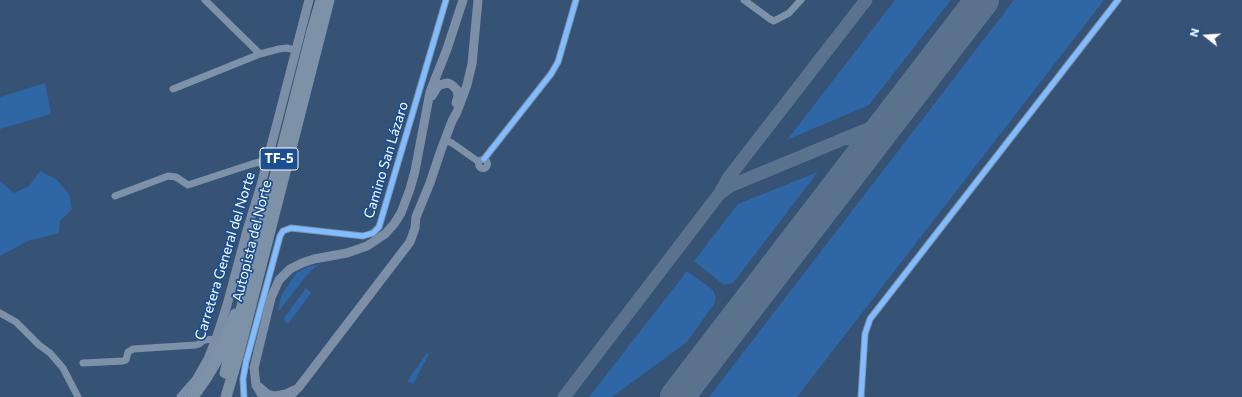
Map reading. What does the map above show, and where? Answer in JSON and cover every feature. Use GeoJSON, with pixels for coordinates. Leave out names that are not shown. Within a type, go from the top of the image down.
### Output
{"type":"FeatureCollection","features":[{"type":"Feature","properties":{"kind":"highway"},"geometry":{"type":"LineString","coordinates":[[312,31],[313,17],[317,0]]}},
{"type":"Feature","properties":{"kind":"highway","name":"Autopista del Norte"},"geometry":{"type":"LineString","coordinates":[[219,397],[321,0]]}},
{"type":"Feature","properties":{"kind":"highway","name":"Autopista del Norte"},"geometry":{"type":"LineString","coordinates":[[226,397],[238,356],[329,0]]}},
{"type":"Feature","properties":{"kind":"highway"},"geometry":{"type":"LineString","coordinates":[[193,397],[207,378],[216,362],[247,286]]}},
{"type":"Feature","properties":{"kind":"highway"},"geometry":{"type":"LineString","coordinates":[[232,397],[238,356]]}},
{"type":"Feature","properties":{"kind":"main road","name":"Carretera General del Norte"},"geometry":{"type":"LineString","coordinates":[[181,397],[196,380],[208,359],[227,305],[267,160],[308,0]]}},
{"type":"Feature","properties":{"kind":"main road"},"geometry":{"type":"LineString","coordinates":[[263,397],[255,382],[254,368],[268,306],[276,285],[284,274],[290,269],[307,261],[347,253],[367,246],[385,234],[398,219],[412,185],[431,86],[447,49],[462,0]]}},
{"type":"Feature","properties":{"kind":"main road"},"geometry":{"type":"LineString","coordinates":[[291,397],[411,239],[415,228],[416,217],[469,77],[474,50],[478,0]]}},
{"type":"Feature","properties":{"kind":"main road"},"geometry":{"type":"LineString","coordinates":[[428,104],[438,86],[446,83],[452,85],[456,88],[458,96],[453,111],[452,121]]}},
{"type":"Feature","properties":{"kind":"main road"},"geometry":{"type":"LineString","coordinates":[[400,255],[410,245],[418,231],[424,213],[430,183]]}},
{"type":"Feature","properties":{"kind":"main road"},"geometry":{"type":"LineString","coordinates":[[255,382],[264,392],[275,396],[286,394],[299,386]]}},
{"type":"Feature","properties":{"kind":"main road"},"geometry":{"type":"LineString","coordinates":[[255,382],[262,393],[267,397]]}},
{"type":"Feature","properties":{"kind":"street"},"geometry":{"type":"LineString","coordinates":[[205,0],[260,54]]}},
{"type":"Feature","properties":{"kind":"street","name":"Camino San Lázaro"},"geometry":{"type":"LineString","coordinates":[[244,397],[243,379],[246,362],[281,233],[285,229],[291,228],[363,236],[373,233],[379,227],[446,0]]}},
{"type":"Feature","properties":{"kind":"street"},"geometry":{"type":"LineString","coordinates":[[445,140],[482,160],[551,74],[558,62],[576,0]]}},
{"type":"Feature","properties":{"kind":"street"},"geometry":{"type":"LineString","coordinates":[[744,0],[770,20],[774,21],[789,13],[801,0]]}},
{"type":"Feature","properties":{"kind":"street"},"geometry":{"type":"LineString","coordinates":[[861,397],[866,330],[870,319],[1118,0]]}},
{"type":"Feature","properties":{"kind":"street"},"geometry":{"type":"LineString","coordinates":[[173,89],[260,54],[279,48],[295,50]]}},
{"type":"Feature","properties":{"kind":"street"},"geometry":{"type":"LineString","coordinates":[[115,196],[168,176],[176,177],[188,185],[267,160]]}},
{"type":"Feature","properties":{"kind":"street"},"geometry":{"type":"LineString","coordinates":[[0,313],[16,322],[39,345],[50,353],[63,368],[78,397]]}},
{"type":"Feature","properties":{"kind":"street"},"geometry":{"type":"LineString","coordinates":[[84,363],[123,361],[126,360],[128,352],[133,349],[196,345],[200,344],[204,340],[216,339]]}},
{"type":"Feature","properties":{"kind":"shaded area"},"geometry":{"type":"Polygon","coordinates":[[[895,0],[951,0],[869,105],[787,140],[895,0]]]}},
{"type":"Feature","properties":{"kind":"shaded area"},"geometry":{"type":"Polygon","coordinates":[[[1014,0],[1104,0],[797,397],[709,397],[1014,0]]]}},
{"type":"Feature","properties":{"kind":"shaded area"},"geometry":{"type":"Polygon","coordinates":[[[45,83],[51,114],[0,129],[0,97],[45,83]]]}},
{"type":"Feature","properties":{"kind":"shaded area"},"geometry":{"type":"Polygon","coordinates":[[[40,171],[56,179],[69,194],[72,209],[60,221],[59,233],[28,241],[0,256],[0,181],[14,193],[29,186],[40,171]]]}},
{"type":"Feature","properties":{"kind":"shaded area"},"geometry":{"type":"Polygon","coordinates":[[[818,172],[733,283],[724,285],[694,261],[738,204],[818,172]]]}},
{"type":"Feature","properties":{"kind":"shaded area"},"geometry":{"type":"Polygon","coordinates":[[[321,264],[314,268],[306,276],[278,312],[281,296],[296,273],[308,267],[321,264]]]}},
{"type":"Feature","properties":{"kind":"shaded area"},"geometry":{"type":"Polygon","coordinates":[[[687,271],[713,290],[716,297],[714,304],[687,342],[612,397],[589,397],[687,271]]]}},
{"type":"Feature","properties":{"kind":"shaded area"},"geometry":{"type":"Polygon","coordinates":[[[306,288],[311,293],[288,324],[284,318],[306,288]]]}},
{"type":"Feature","properties":{"kind":"shaded area"},"geometry":{"type":"Polygon","coordinates":[[[427,353],[429,354],[413,384],[407,381],[427,353]]]}},
{"type":"Feature","properties":{"kind":"taxiway"},"geometry":{"type":"LineString","coordinates":[[564,397],[720,193],[729,177],[866,0]]}},
{"type":"Feature","properties":{"kind":"taxiway"},"geometry":{"type":"LineString","coordinates":[[722,192],[730,186],[875,126],[898,107],[910,94]]}},
{"type":"Feature","properties":{"kind":"taxiway"},"geometry":{"type":"LineString","coordinates":[[843,139],[851,138],[858,142],[862,150],[858,161]]}},
{"type":"Feature","properties":{"kind":"runway"},"geometry":{"type":"LineString","coordinates":[[677,397],[982,0]]}},
{"type":"Feature","properties":{"kind":"cycle path"},"geometry":{"type":"LineString","coordinates":[[244,397],[243,379],[246,362],[280,236],[283,231],[291,228],[363,236],[373,233],[379,227],[446,0]]}},
{"type":"Feature","properties":{"kind":"cycle path"},"geometry":{"type":"LineString","coordinates":[[484,159],[551,74],[558,62],[576,0]]}},
{"type":"Feature","properties":{"kind":"cycle path"},"geometry":{"type":"LineString","coordinates":[[861,397],[865,334],[870,319],[1118,0]]}}]}
